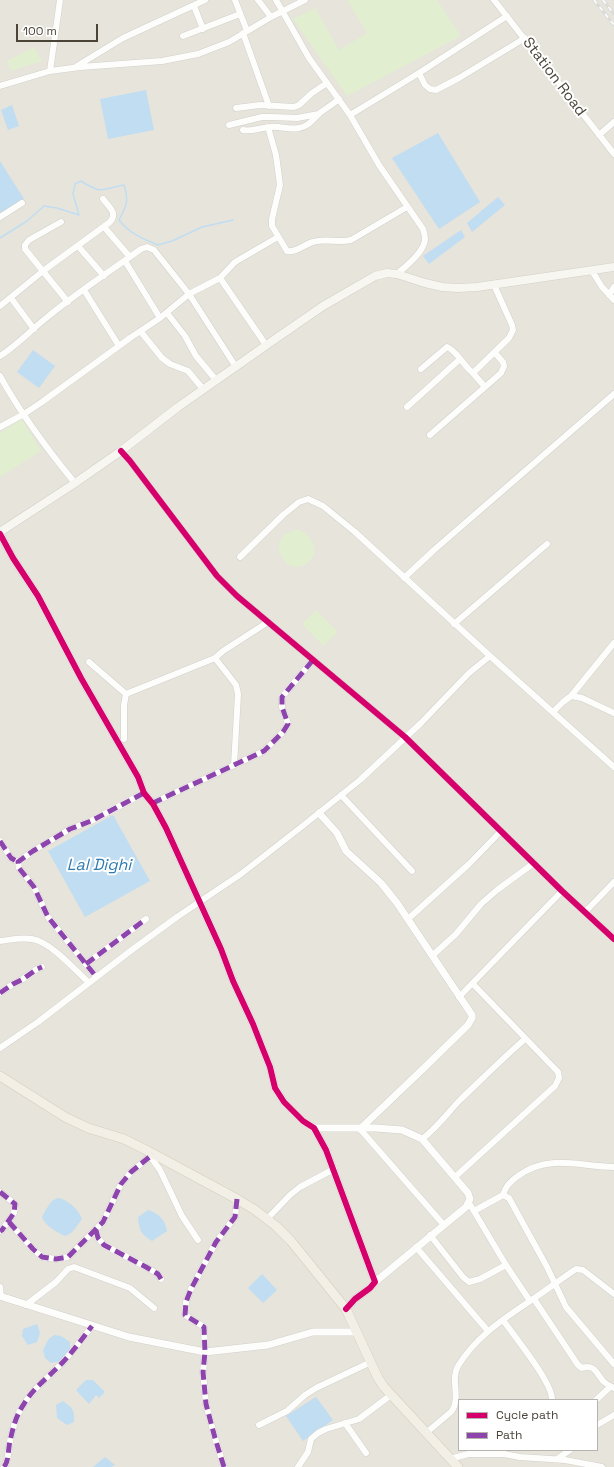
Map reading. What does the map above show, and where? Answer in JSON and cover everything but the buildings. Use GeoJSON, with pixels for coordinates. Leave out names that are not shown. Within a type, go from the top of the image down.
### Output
{"type":"FeatureCollection","features":[{"type":"Feature","properties":{"kind":"main road"},"geometry":{"type":"LineString","coordinates":[[0,532],[121,451],[216,380],[323,306],[375,276],[387,273],[397,274],[442,287],[465,288],[614,267]]}},
{"type":"Feature","properties":{"kind":"main road"},"geometry":{"type":"LineString","coordinates":[[0,1076],[65,1117],[88,1128],[124,1139],[151,1155],[237,1199],[276,1226],[291,1241],[346,1309],[378,1378],[391,1396],[454,1464]]}},
{"type":"Feature","properties":{"kind":"street"},"geometry":{"type":"LineString","coordinates":[[50,71],[60,0]]}},
{"type":"Feature","properties":{"kind":"street"},"geometry":{"type":"LineString","coordinates":[[76,67],[123,38],[205,0]]}},
{"type":"Feature","properties":{"kind":"street"},"geometry":{"type":"LineString","coordinates":[[235,0],[269,106]]}},
{"type":"Feature","properties":{"kind":"street"},"geometry":{"type":"LineString","coordinates":[[258,0],[271,17]]}},
{"type":"Feature","properties":{"kind":"street"},"geometry":{"type":"LineString","coordinates":[[276,0],[309,58],[350,115],[370,151],[423,229],[425,240],[422,249],[397,274]]}},
{"type":"Feature","properties":{"kind":"street"},"geometry":{"type":"LineString","coordinates":[[0,86],[50,71],[76,67],[162,62],[198,54],[214,48],[305,0]]}},
{"type":"Feature","properties":{"kind":"street","name":"Station Road"},"geometry":{"type":"LineString","coordinates":[[494,0],[614,154]]}},
{"type":"Feature","properties":{"kind":"street"},"geometry":{"type":"LineString","coordinates":[[194,6],[203,28]]}},
{"type":"Feature","properties":{"kind":"street"},"geometry":{"type":"LineString","coordinates":[[183,36],[240,14]]}},
{"type":"Feature","properties":{"kind":"street"},"geometry":{"type":"LineString","coordinates":[[350,115],[419,73],[507,16]]}},
{"type":"Feature","properties":{"kind":"street"},"geometry":{"type":"LineString","coordinates":[[419,73],[425,85],[430,89],[436,90],[459,78],[525,38]]}},
{"type":"Feature","properties":{"kind":"street"},"geometry":{"type":"LineString","coordinates":[[236,108],[256,105],[294,107],[299,105],[312,93],[327,83]]}},
{"type":"Feature","properties":{"kind":"street"},"geometry":{"type":"LineString","coordinates":[[243,130],[279,126],[299,128],[310,124],[338,99]]}},
{"type":"Feature","properties":{"kind":"street"},"geometry":{"type":"LineString","coordinates":[[229,125],[262,118],[296,118],[320,114]]}},
{"type":"Feature","properties":{"kind":"street"},"geometry":{"type":"LineString","coordinates":[[599,135],[614,122]]}},
{"type":"Feature","properties":{"kind":"street"},"geometry":{"type":"LineString","coordinates":[[268,127],[276,155],[280,184],[272,226],[285,249],[290,252],[320,240],[345,241],[356,237],[407,207]]}},
{"type":"Feature","properties":{"kind":"street"},"geometry":{"type":"LineString","coordinates":[[0,305],[43,271],[110,222],[114,215],[103,199]]}},
{"type":"Feature","properties":{"kind":"street"},"geometry":{"type":"LineString","coordinates":[[0,217],[22,203]]}},
{"type":"Feature","properties":{"kind":"street"},"geometry":{"type":"LineString","coordinates":[[61,222],[33,237],[25,245],[24,249],[68,302]]}},
{"type":"Feature","properties":{"kind":"street"},"geometry":{"type":"LineString","coordinates":[[104,227],[127,259],[160,318]]}},
{"type":"Feature","properties":{"kind":"street"},"geometry":{"type":"LineString","coordinates":[[0,427],[24,414],[141,332],[167,313],[189,294],[220,278],[235,262],[278,237]]}},
{"type":"Feature","properties":{"kind":"street"},"geometry":{"type":"LineString","coordinates":[[78,246],[104,276]]}},
{"type":"Feature","properties":{"kind":"street"},"geometry":{"type":"LineString","coordinates":[[0,356],[68,302],[127,259],[144,248],[151,248],[189,294],[236,367]]}},
{"type":"Feature","properties":{"kind":"street"},"geometry":{"type":"LineString","coordinates":[[592,271],[614,300]]}},
{"type":"Feature","properties":{"kind":"street"},"geometry":{"type":"LineString","coordinates":[[220,278],[266,346]]}},
{"type":"Feature","properties":{"kind":"street"},"geometry":{"type":"LineString","coordinates":[[472,372],[479,369],[495,353],[509,338],[513,330],[494,285]]}},
{"type":"Feature","properties":{"kind":"street"},"geometry":{"type":"LineString","coordinates":[[609,295],[614,287]]}},
{"type":"Feature","properties":{"kind":"street"},"geometry":{"type":"LineString","coordinates":[[84,290],[119,346]]}},
{"type":"Feature","properties":{"kind":"street"},"geometry":{"type":"LineString","coordinates":[[10,298],[34,329]]}},
{"type":"Feature","properties":{"kind":"street"},"geometry":{"type":"LineString","coordinates":[[167,313],[185,336],[199,359],[216,380]]}},
{"type":"Feature","properties":{"kind":"street"},"geometry":{"type":"LineString","coordinates":[[141,332],[162,358],[170,364],[188,371],[204,389]]}},
{"type":"Feature","properties":{"kind":"street"},"geometry":{"type":"LineString","coordinates":[[421,369],[447,347],[452,350],[485,387]]}},
{"type":"Feature","properties":{"kind":"street"},"geometry":{"type":"LineString","coordinates":[[430,435],[485,387],[503,369],[503,362],[495,353]]}},
{"type":"Feature","properties":{"kind":"street"},"geometry":{"type":"LineString","coordinates":[[407,407],[460,359]]}},
{"type":"Feature","properties":{"kind":"street"},"geometry":{"type":"LineString","coordinates":[[0,376],[15,403],[24,414],[47,450],[75,483]]}},
{"type":"Feature","properties":{"kind":"street"},"geometry":{"type":"LineString","coordinates":[[404,578],[614,394]]}},
{"type":"Feature","properties":{"kind":"street"},"geometry":{"type":"LineString","coordinates":[[121,451],[135,467],[217,576],[237,596],[405,737],[562,891],[614,939]]}},
{"type":"Feature","properties":{"kind":"street"},"geometry":{"type":"LineString","coordinates":[[240,557],[283,515],[299,502],[308,500],[323,506],[356,532],[454,624],[614,767]]}},
{"type":"Feature","properties":{"kind":"street"},"geometry":{"type":"LineString","coordinates":[[0,532],[13,558],[38,596],[81,678],[138,777],[144,793],[153,804],[166,828],[253,1024],[270,1067],[275,1088],[284,1102],[302,1122],[314,1128],[376,1128],[402,1130],[422,1139],[468,1193],[470,1199],[468,1203],[375,1282],[370,1288],[355,1299],[346,1309]]}},
{"type":"Feature","properties":{"kind":"street"},"geometry":{"type":"LineString","coordinates":[[454,624],[547,544]]}},
{"type":"Feature","properties":{"kind":"street"},"geometry":{"type":"LineString","coordinates":[[126,694],[215,658],[223,651],[268,622]]}},
{"type":"Feature","properties":{"kind":"street"},"geometry":{"type":"LineString","coordinates":[[553,712],[562,702],[571,696],[614,643]]}},
{"type":"Feature","properties":{"kind":"street"},"geometry":{"type":"LineString","coordinates":[[0,1048],[38,1022],[133,949],[241,874],[319,813],[360,780],[469,674],[490,656]]}},
{"type":"Feature","properties":{"kind":"street"},"geometry":{"type":"LineString","coordinates":[[215,658],[236,685],[238,694],[234,765]]}},
{"type":"Feature","properties":{"kind":"street"},"geometry":{"type":"LineString","coordinates":[[153,804],[264,751],[283,732],[288,724],[282,706],[282,697],[313,660]]}},
{"type":"Feature","properties":{"kind":"street"},"geometry":{"type":"LineString","coordinates":[[89,662],[126,694]]}},
{"type":"Feature","properties":{"kind":"street"},"geometry":{"type":"LineString","coordinates":[[124,739],[124,705],[126,694]]}},
{"type":"Feature","properties":{"kind":"street"},"geometry":{"type":"LineString","coordinates":[[571,696],[582,698],[614,713]]}},
{"type":"Feature","properties":{"kind":"street"},"geometry":{"type":"LineString","coordinates":[[18,862],[33,850],[70,828],[91,821],[144,793]]}},
{"type":"Feature","properties":{"kind":"street"},"geometry":{"type":"LineString","coordinates":[[341,795],[412,871]]}},
{"type":"Feature","properties":{"kind":"street"},"geometry":{"type":"LineString","coordinates":[[319,813],[337,834],[346,851],[381,883],[433,955],[472,1015],[468,1025],[360,1129]]}},
{"type":"Feature","properties":{"kind":"street"},"geometry":{"type":"LineString","coordinates":[[408,919],[469,864],[501,831]]}},
{"type":"Feature","properties":{"kind":"street"},"geometry":{"type":"LineString","coordinates":[[0,841],[11,858],[18,862]]}},
{"type":"Feature","properties":{"kind":"street"},"geometry":{"type":"LineString","coordinates":[[18,862],[19,868],[34,887],[48,916],[94,974]]}},
{"type":"Feature","properties":{"kind":"street"},"geometry":{"type":"LineString","coordinates":[[433,955],[456,934],[481,904],[497,890],[534,863]]}},
{"type":"Feature","properties":{"kind":"street"},"geometry":{"type":"LineString","coordinates":[[585,912],[614,882]]}},
{"type":"Feature","properties":{"kind":"street"},"geometry":{"type":"LineString","coordinates":[[459,997],[562,891]]}},
{"type":"Feature","properties":{"kind":"street"},"geometry":{"type":"LineString","coordinates":[[86,964],[146,919]]}},
{"type":"Feature","properties":{"kind":"street"},"geometry":{"type":"LineString","coordinates":[[0,941],[21,938],[32,939],[43,943],[56,952],[89,983]]}},
{"type":"Feature","properties":{"kind":"street"},"geometry":{"type":"LineString","coordinates":[[0,993],[42,967]]}},
{"type":"Feature","properties":{"kind":"street"},"geometry":{"type":"LineString","coordinates":[[455,1177],[558,1082],[560,1075],[473,984]]}},
{"type":"Feature","properties":{"kind":"street"},"geometry":{"type":"LineString","coordinates":[[422,1139],[449,1114],[460,1100],[525,1039]]}},
{"type":"Feature","properties":{"kind":"street"},"geometry":{"type":"LineString","coordinates":[[314,1128],[334,1169],[375,1282]]}},
{"type":"Feature","properties":{"kind":"street"},"geometry":{"type":"LineString","coordinates":[[360,1129],[444,1224]]}},
{"type":"Feature","properties":{"kind":"street"},"geometry":{"type":"LineString","coordinates":[[9,1222],[42,1257],[56,1259],[68,1257],[96,1230],[102,1222],[121,1184],[131,1172],[151,1155],[160,1170],[182,1216],[198,1240]]}},
{"type":"Feature","properties":{"kind":"street"},"geometry":{"type":"LineString","coordinates":[[474,1211],[504,1195],[508,1186],[522,1173],[545,1163],[578,1163],[614,1167]]}},
{"type":"Feature","properties":{"kind":"street"},"geometry":{"type":"LineString","coordinates":[[267,1219],[290,1195],[300,1187],[334,1169]]}},
{"type":"Feature","properties":{"kind":"street"},"geometry":{"type":"LineString","coordinates":[[0,1192],[15,1204],[14,1213],[9,1222],[2,1230],[0,1230]]}},
{"type":"Feature","properties":{"kind":"street"},"geometry":{"type":"LineString","coordinates":[[504,1195],[509,1198],[513,1204],[566,1307],[614,1364]]}},
{"type":"Feature","properties":{"kind":"street"},"geometry":{"type":"LineString","coordinates":[[224,1467],[206,1404],[203,1372],[205,1352],[204,1327],[185,1315],[186,1302],[191,1289],[216,1242],[236,1217],[237,1199]]}},
{"type":"Feature","properties":{"kind":"street"},"geometry":{"type":"LineString","coordinates":[[468,1203],[506,1265],[578,1365],[582,1368],[588,1366],[591,1367],[603,1382],[612,1388],[597,1399]]}},
{"type":"Feature","properties":{"kind":"street"},"geometry":{"type":"LineString","coordinates":[[96,1230],[98,1238],[104,1245],[158,1274],[161,1279]]}},
{"type":"Feature","properties":{"kind":"street"},"geometry":{"type":"LineString","coordinates":[[430,1236],[463,1277],[469,1282],[480,1279],[506,1265]]}},
{"type":"Feature","properties":{"kind":"street"},"geometry":{"type":"LineString","coordinates":[[416,1247],[488,1331]]}},
{"type":"Feature","properties":{"kind":"street"},"geometry":{"type":"LineString","coordinates":[[68,1257],[68,1269]]}},
{"type":"Feature","properties":{"kind":"street"},"geometry":{"type":"LineString","coordinates":[[26,1305],[56,1282],[71,1267],[78,1268],[130,1288],[154,1308]]}},
{"type":"Feature","properties":{"kind":"street"},"geometry":{"type":"LineString","coordinates":[[426,1433],[452,1411],[456,1403],[454,1377],[457,1368],[480,1338],[488,1331],[576,1269],[583,1270],[614,1294]]}},
{"type":"Feature","properties":{"kind":"street"},"geometry":{"type":"LineString","coordinates":[[0,1287],[1,1296],[92,1326],[129,1337],[205,1352],[268,1345],[313,1332],[357,1332]]}},
{"type":"Feature","properties":{"kind":"street"},"geometry":{"type":"LineString","coordinates":[[503,1320],[543,1377],[552,1394],[552,1399]]}},
{"type":"Feature","properties":{"kind":"street"},"geometry":{"type":"LineString","coordinates":[[4,1467],[16,1419],[24,1403],[37,1387],[63,1362],[92,1326]]}},
{"type":"Feature","properties":{"kind":"street"},"geometry":{"type":"LineString","coordinates":[[259,1426],[287,1411],[301,1398],[316,1388],[371,1362]]}},
{"type":"Feature","properties":{"kind":"street"},"geometry":{"type":"LineString","coordinates":[[298,1467],[308,1452],[311,1439],[326,1429],[359,1419],[391,1396]]}},
{"type":"Feature","properties":{"kind":"street"},"geometry":{"type":"LineString","coordinates":[[598,1424],[614,1415]]}},
{"type":"Feature","properties":{"kind":"street"},"geometry":{"type":"LineString","coordinates":[[345,1423],[366,1453]]}},
{"type":"Feature","properties":{"kind":"street"},"geometry":{"type":"LineString","coordinates":[[557,1459],[569,1451]]}},
{"type":"Feature","properties":{"kind":"street"},"geometry":{"type":"LineString","coordinates":[[454,1464],[468,1454],[489,1452],[557,1459],[601,1467]]}},
{"type":"Feature","properties":{"kind":"shaded area"},"geometry":{"type":"Polygon","coordinates":[[[0,0],[614,0],[614,1467],[0,1467],[0,0]]]}},
{"type":"Feature","properties":{"kind":"green space"},"geometry":{"type":"Polygon","coordinates":[[[347,0],[437,0],[461,36],[347,96],[293,19],[315,8],[339,50],[367,33],[347,0]]]}},
{"type":"Feature","properties":{"kind":"green space"},"geometry":{"type":"Polygon","coordinates":[[[34,47],[42,61],[11,71],[7,61],[34,47]]]}},
{"type":"Feature","properties":{"kind":"green space"},"geometry":{"type":"Polygon","coordinates":[[[22,419],[41,451],[0,477],[0,433],[22,419]]]}},
{"type":"Feature","properties":{"kind":"green space"},"geometry":{"type":"Polygon","coordinates":[[[298,529],[310,539],[314,548],[313,557],[307,564],[299,567],[290,565],[283,558],[278,544],[285,534],[298,529]]]}},
{"type":"Feature","properties":{"kind":"green space"},"geometry":{"type":"Polygon","coordinates":[[[316,610],[338,632],[323,646],[302,624],[316,610]]]}},
{"type":"Feature","properties":{"kind":"water"},"geometry":{"type":"Polygon","coordinates":[[[146,90],[154,130],[108,139],[100,99],[146,90]]]}},
{"type":"Feature","properties":{"kind":"water"},"geometry":{"type":"Polygon","coordinates":[[[12,105],[19,126],[8,130],[1,110],[12,105]]]}},
{"type":"Feature","properties":{"kind":"water"},"geometry":{"type":"Polygon","coordinates":[[[438,133],[480,202],[439,229],[392,158],[438,133]]]}},
{"type":"Feature","properties":{"kind":"water"},"geometry":{"type":"Polygon","coordinates":[[[0,161],[24,199],[0,213],[0,161]]]}},
{"type":"Feature","properties":{"kind":"water"},"geometry":{"type":"Polygon","coordinates":[[[498,197],[505,205],[472,232],[467,223],[498,197]]]}},
{"type":"Feature","properties":{"kind":"water"},"geometry":{"type":"Polygon","coordinates":[[[461,230],[465,237],[429,264],[423,256],[461,230]]]}},
{"type":"Feature","properties":{"kind":"water"},"geometry":{"type":"Polygon","coordinates":[[[33,350],[55,366],[39,388],[17,372],[33,350]]]}},
{"type":"Feature","properties":{"kind":"water","name":"Lal Dighi"},"geometry":{"type":"Polygon","coordinates":[[[113,815],[150,881],[85,917],[48,851],[113,815]]]}},
{"type":"Feature","properties":{"kind":"water"},"geometry":{"type":"Polygon","coordinates":[[[58,1198],[65,1200],[72,1206],[82,1219],[70,1234],[64,1236],[48,1226],[42,1217],[50,1203],[58,1198]]]}},
{"type":"Feature","properties":{"kind":"water"},"geometry":{"type":"Polygon","coordinates":[[[148,1210],[156,1213],[161,1218],[167,1231],[152,1241],[141,1232],[138,1222],[138,1217],[148,1210]]]}},
{"type":"Feature","properties":{"kind":"water"},"geometry":{"type":"Polygon","coordinates":[[[262,1274],[277,1290],[263,1303],[248,1288],[262,1274]]]}},
{"type":"Feature","properties":{"kind":"water"},"geometry":{"type":"Polygon","coordinates":[[[37,1324],[40,1333],[37,1342],[28,1345],[22,1336],[23,1329],[37,1324]]]}},
{"type":"Feature","properties":{"kind":"water"},"geometry":{"type":"Polygon","coordinates":[[[54,1335],[61,1336],[70,1342],[70,1349],[62,1361],[51,1363],[45,1358],[43,1350],[48,1340],[54,1335]]]}},
{"type":"Feature","properties":{"kind":"water"},"geometry":{"type":"Polygon","coordinates":[[[86,1380],[93,1380],[105,1392],[99,1398],[96,1395],[89,1404],[76,1390],[86,1380]]]}},
{"type":"Feature","properties":{"kind":"water"},"geometry":{"type":"Polygon","coordinates":[[[316,1397],[333,1420],[303,1441],[286,1416],[316,1397]]]}},
{"type":"Feature","properties":{"kind":"water"},"geometry":{"type":"Polygon","coordinates":[[[63,1401],[71,1407],[74,1414],[74,1422],[67,1425],[57,1418],[56,1405],[63,1401]]]}},
{"type":"Feature","properties":{"kind":"water"},"geometry":{"type":"Polygon","coordinates":[[[105,1457],[115,1465],[111,1467],[93,1467],[105,1457]]]}},
{"type":"Feature","properties":{"kind":"waterway"},"geometry":{"type":"LineString","coordinates":[[0,238],[27,221],[44,206],[57,208],[79,215],[73,194],[75,184],[81,181],[94,188],[102,190],[124,185],[127,199],[119,220],[132,232],[158,245],[172,241],[202,227],[233,220]]}},
{"type":"Feature","properties":{"kind":"railway"},"geometry":{"type":"LineString","coordinates":[[594,0],[614,25]]}},
{"type":"Feature","properties":{"kind":"railway"},"geometry":{"type":"LineString","coordinates":[[603,0],[614,14]]}},
{"type":"Feature","properties":{"kind":"marked path"},"geometry":{"type":"LineString","coordinates":[[153,804],[264,751],[283,732],[288,724],[282,707],[282,697],[313,660]]}},
{"type":"Feature","properties":{"kind":"marked path"},"geometry":{"type":"LineString","coordinates":[[94,974],[48,917],[34,887],[19,868],[18,862],[33,851],[70,829],[91,821],[144,793]]}},
{"type":"Feature","properties":{"kind":"marked path"},"geometry":{"type":"LineString","coordinates":[[0,841],[11,858],[18,862]]}},
{"type":"Feature","properties":{"kind":"marked path"},"geometry":{"type":"LineString","coordinates":[[86,964],[146,919]]}},
{"type":"Feature","properties":{"kind":"marked path"},"geometry":{"type":"LineString","coordinates":[[0,993],[42,967]]}},
{"type":"Feature","properties":{"kind":"marked path"},"geometry":{"type":"LineString","coordinates":[[9,1222],[42,1257],[56,1259],[68,1257],[103,1222],[121,1184],[131,1172],[153,1154]]}},
{"type":"Feature","properties":{"kind":"marked path"},"geometry":{"type":"LineString","coordinates":[[0,1192],[15,1204],[14,1213],[0,1231]]}},
{"type":"Feature","properties":{"kind":"marked path"},"geometry":{"type":"LineString","coordinates":[[224,1467],[206,1404],[203,1372],[205,1352],[204,1327],[185,1315],[186,1302],[191,1289],[216,1242],[235,1217],[237,1199]]}},
{"type":"Feature","properties":{"kind":"marked path"},"geometry":{"type":"LineString","coordinates":[[96,1230],[98,1238],[104,1245],[158,1274],[161,1279]]}},
{"type":"Feature","properties":{"kind":"marked path"},"geometry":{"type":"LineString","coordinates":[[4,1467],[8,1458],[9,1444],[14,1426],[21,1408],[32,1392],[63,1362],[92,1326]]}},
{"type":"Feature","properties":{"kind":"cycle path"},"geometry":{"type":"LineString","coordinates":[[121,451],[217,576],[237,596],[405,737],[562,891],[614,939]]}},
{"type":"Feature","properties":{"kind":"cycle path"},"geometry":{"type":"LineString","coordinates":[[0,534],[13,558],[38,596],[81,678],[138,777],[144,793],[153,804],[166,828],[253,1024],[270,1067],[275,1088],[284,1102],[303,1121],[314,1128],[326,1150],[375,1282],[346,1309]]}}]}
